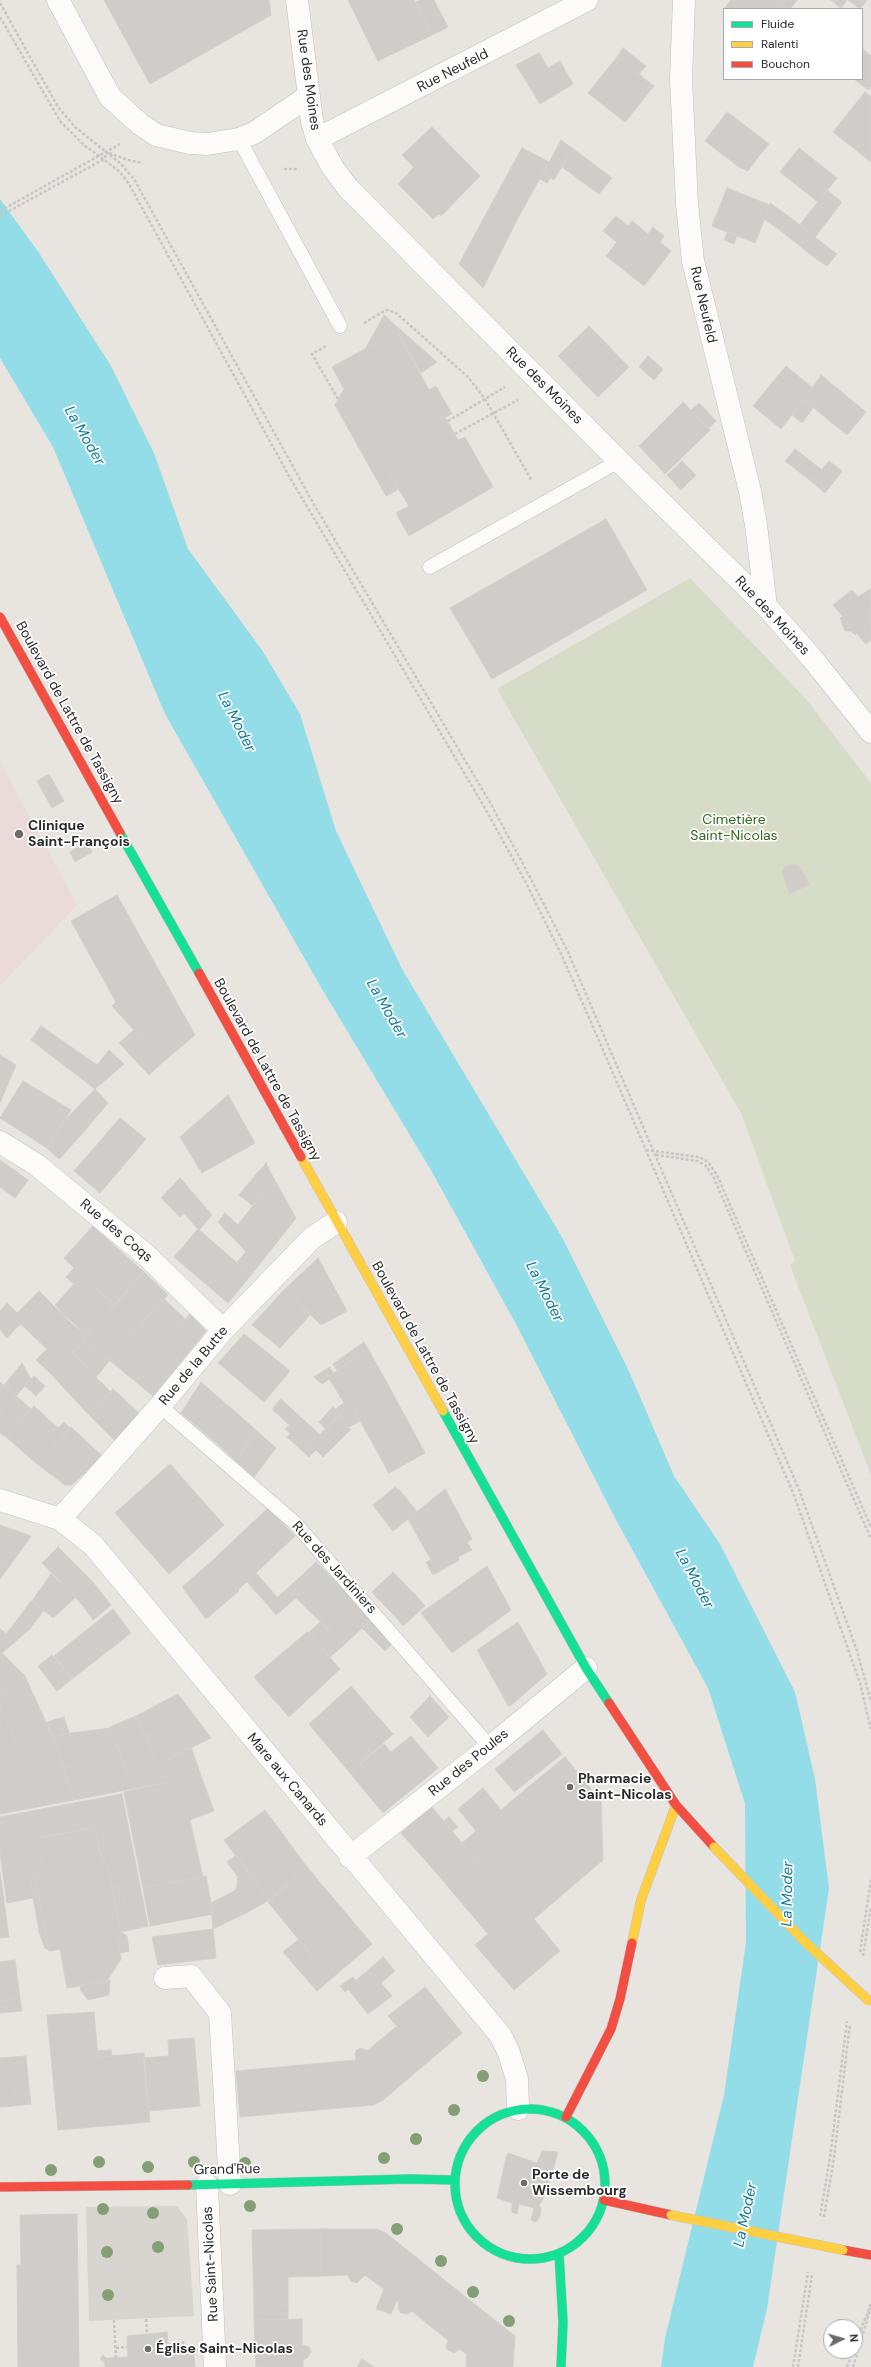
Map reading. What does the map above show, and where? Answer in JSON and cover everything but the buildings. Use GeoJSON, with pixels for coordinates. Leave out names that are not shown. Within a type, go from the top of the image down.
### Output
{"type":"FeatureCollection","features":[{"type":"Feature","properties":{"kind":"main road","name":"Boulevard de Lattre de Tassigny"},"geometry":{"type":"LineString","coordinates":[[0,617],[586,1668],[676,1805],[805,1942],[870,2002]]}},
{"type":"Feature","properties":{"kind":"main road"},"geometry":{"type":"LineString","coordinates":[[566,2116],[611,2029],[620,1999],[630,1944],[641,1900],[676,1805]]}},
{"type":"Feature","properties":{"kind":"main road"},"geometry":{"type":"LineString","coordinates":[[534,2108],[566,2116],[585,2131],[599,2152],[606,2175],[604,2200],[591,2227],[580,2241],[559,2254],[534,2259],[509,2257],[487,2246],[469,2228],[458,2205],[455,2180],[460,2155],[474,2133],[494,2117],[518,2109],[534,2108]]}},
{"type":"Feature","properties":{"kind":"main road","name":"Grand'Rue"},"geometry":{"type":"LineString","coordinates":[[0,2187],[207,2185],[409,2179],[455,2180]]}},
{"type":"Feature","properties":{"kind":"main road"},"geometry":{"type":"LineString","coordinates":[[604,2200],[871,2255]]}},
{"type":"Feature","properties":{"kind":"main road"},"geometry":{"type":"LineString","coordinates":[[559,2254],[563,2322],[561,2367]]}},
{"type":"Feature","properties":{"kind":"street"},"geometry":{"type":"LineString","coordinates":[[58,0],[110,97],[140,124],[156,135],[190,143],[206,144],[239,139],[259,130],[307,97]]}},
{"type":"Feature","properties":{"kind":"street","name":"Rue des Moines"},"geometry":{"type":"LineString","coordinates":[[297,0],[307,97],[317,139],[333,168],[348,188],[618,461],[766,606],[811,657],[871,732]]}},
{"type":"Feature","properties":{"kind":"street","name":"Rue Neufeld"},"geometry":{"type":"LineString","coordinates":[[317,139],[587,0]]}},
{"type":"Feature","properties":{"kind":"street","name":"Rue Neufeld"},"geometry":{"type":"LineString","coordinates":[[684,0],[681,79],[687,204],[693,261],[750,491],[756,525],[766,606]]}},
{"type":"Feature","properties":{"kind":"street","name":"Rue des Coqs"},"geometry":{"type":"LineString","coordinates":[[0,1142],[37,1165],[147,1256],[223,1330]]}},
{"type":"Feature","properties":{"kind":"street","name":"Rue de la Butte"},"geometry":{"type":"LineString","coordinates":[[60,1519],[160,1406],[223,1330],[312,1238],[336,1222]]}},
{"type":"Feature","properties":{"kind":"street","name":"Mare aux Canards"},"geometry":{"type":"LineString","coordinates":[[0,1500],[60,1519],[93,1545],[350,1857],[501,2036],[509,2053],[517,2079],[518,2109]]}},
{"type":"Feature","properties":{"kind":"street","name":"Rue des Poules"},"geometry":{"type":"LineString","coordinates":[[350,1857],[586,1668]]}},
{"type":"Feature","properties":{"kind":"street"},"geometry":{"type":"LineString","coordinates":[[165,1978],[191,1976],[220,2013],[230,2184]]}},
{"type":"Feature","properties":{"kind":"street","name":"Rue Saint-Nicolas"},"geometry":{"type":"LineString","coordinates":[[207,2185],[215,2367]]}},
{"type":"Feature","properties":{"kind":"lane"},"geometry":{"type":"LineString","coordinates":[[239,139],[340,326]]}},
{"type":"Feature","properties":{"kind":"lane"},"geometry":{"type":"LineString","coordinates":[[430,567],[618,461]]}},
{"type":"Feature","properties":{"kind":"lane","name":"Rue des Jardiniers"},"geometry":{"type":"LineString","coordinates":[[160,1406],[295,1523],[490,1746]]}},
{"type":"Feature","properties":{"kind":"path"},"geometry":{"type":"LineString","coordinates":[[0,3],[58,107],[75,127],[107,152],[128,171],[147,200],[312,501],[492,806],[567,950],[800,1492],[856,1651],[871,1702]]}},
{"type":"Feature","properties":{"kind":"path"},"geometry":{"type":"LineString","coordinates":[[0,17],[52,111],[69,131],[119,171],[130,184],[289,476],[512,856],[562,956],[794,1495],[860,1683],[871,1730]]}},
{"type":"Feature","properties":{"kind":"path"},"geometry":{"type":"LineString","coordinates":[[0,211],[98,154],[107,152],[127,140]]}},
{"type":"Feature","properties":{"kind":"path"},"geometry":{"type":"LineString","coordinates":[[0,216],[104,159],[107,152]]}},
{"type":"Feature","properties":{"kind":"path"},"geometry":{"type":"LineString","coordinates":[[362,324],[386,310],[395,312],[468,376],[485,399],[544,503]]}},
{"type":"Feature","properties":{"kind":"path"},"geometry":{"type":"LineString","coordinates":[[331,342],[312,354],[338,399]]}},
{"type":"Feature","properties":{"kind":"path"},"geometry":{"type":"LineString","coordinates":[[448,421],[512,383]]}},
{"type":"Feature","properties":{"kind":"path"},"geometry":{"type":"LineString","coordinates":[[455,434],[519,399]]}},
{"type":"Feature","properties":{"kind":"path"},"geometry":{"type":"LineString","coordinates":[[646,1150],[698,1157],[708,1162],[717,1175],[871,1527]]}},
{"type":"Feature","properties":{"kind":"path"},"geometry":{"type":"LineString","coordinates":[[656,1155],[698,1161],[706,1166],[713,1176],[871,1539]]}},
{"type":"Feature","properties":{"kind":"path"},"geometry":{"type":"LineString","coordinates":[[871,1879],[861,1957],[871,1907]]}},
{"type":"Feature","properties":{"kind":"path"},"geometry":{"type":"LineString","coordinates":[[823,2221],[834,2158],[852,2015]]}},
{"type":"Feature","properties":{"kind":"path"},"geometry":{"type":"LineString","coordinates":[[819,2221],[831,2150],[847,2018]]}},
{"type":"Feature","properties":{"kind":"path"},"geometry":{"type":"LineString","coordinates":[[793,2367],[809,2266]]}},
{"type":"Feature","properties":{"kind":"path"},"geometry":{"type":"LineString","coordinates":[[798,2367],[812,2274]]}},
{"type":"Feature","properties":{"kind":"path"},"geometry":{"type":"LineString","coordinates":[[863,2324],[871,2304]]}},
{"type":"Feature","properties":{"kind":"path"},"geometry":{"type":"LineString","coordinates":[[853,2367],[871,2307]]}},
{"type":"Feature","properties":{"kind":"path"},"geometry":{"type":"LineString","coordinates":[[146,2319],[147,2334]]}},
{"type":"Feature","properties":{"kind":"path"},"geometry":{"type":"LineString","coordinates":[[114,2320],[116,2358]]}},
{"type":"Feature","properties":{"kind":"path"},"geometry":{"type":"LineString","coordinates":[[168,2345],[183,2344],[182,2338]]}},
{"type":"Feature","properties":{"kind":"path"},"geometry":{"type":"LineString","coordinates":[[116,2348],[128,2347]]}},
{"type":"Feature","properties":{"kind":"shaded area","name":"Clinique Saint-François"},"geometry":{"type":"Polygon","coordinates":[[[0,762],[77,905],[0,986],[0,762]]]}},
{"type":"Feature","properties":{"kind":"shaded area"},"geometry":{"type":"Polygon","coordinates":[[[177,2206],[187,2219],[194,2316],[89,2321],[86,2207],[177,2206]]]}},
{"type":"Feature","properties":{"kind":"green space","name":"Cimetière Saint-Nicolas"},"geometry":{"type":"Polygon","coordinates":[[[690,578],[806,699],[871,783],[871,1475],[790,1265],[795,1261],[741,1113],[497,689],[690,578]]]}},
{"type":"Feature","properties":{"kind":"water","name":"La Moder"},"geometry":{"type":"Polygon","coordinates":[[[0,199],[39,253],[111,366],[154,453],[188,549],[262,650],[300,714],[336,831],[402,969],[563,1239],[628,1369],[674,1476],[720,1544],[795,1692],[815,1779],[829,1888],[767,2309],[753,2367],[661,2367],[665,2338],[724,2095],[746,1942],[745,1804],[708,1688],[615,1518],[516,1324],[432,1172],[322,989],[165,714],[53,447],[0,358],[0,199]]]}},
{"type":"Feature","properties":{"kind":"traffic: fast"},"geometry":{"type":"LineString","coordinates":[[120,833],[199,973]]}},
{"type":"Feature","properties":{"kind":"traffic: fast"},"geometry":{"type":"LineString","coordinates":[[443,1411],[586,1668],[609,1703]]}},
{"type":"Feature","properties":{"kind":"traffic: fast"},"geometry":{"type":"LineString","coordinates":[[523,2109],[537,2109],[552,2112],[565,2118],[578,2126],[588,2136],[602,2162],[605,2184],[604,2199],[599,2213],[588,2232],[578,2242],[552,2256],[537,2259],[523,2259],[508,2256],[495,2250],[482,2242],[472,2232],[458,2206],[455,2191],[455,2177],[458,2162],[464,2149],[472,2136],[482,2126],[508,2112],[523,2109]]}},
{"type":"Feature","properties":{"kind":"traffic: fast"},"geometry":{"type":"LineString","coordinates":[[188,2185],[409,2179],[455,2180]]}},
{"type":"Feature","properties":{"kind":"traffic: fast"},"geometry":{"type":"LineString","coordinates":[[559,2254],[563,2322],[561,2367]]}},
{"type":"Feature","properties":{"kind":"traffic: slow"},"geometry":{"type":"LineString","coordinates":[[301,1157],[443,1411]]}},
{"type":"Feature","properties":{"kind":"traffic: slow"},"geometry":{"type":"LineString","coordinates":[[632,1943],[641,1900],[676,1805]]}},
{"type":"Feature","properties":{"kind":"traffic: slow"},"geometry":{"type":"LineString","coordinates":[[714,1847],[805,1942],[869,2001]]}},
{"type":"Feature","properties":{"kind":"traffic: slow"},"geometry":{"type":"LineString","coordinates":[[671,2215],[843,2250]]}},
{"type":"Feature","properties":{"kind":"traffic: jam"},"geometry":{"type":"LineString","coordinates":[[0,617],[120,833]]}},
{"type":"Feature","properties":{"kind":"traffic: jam"},"geometry":{"type":"LineString","coordinates":[[199,973],[301,1157]]}},
{"type":"Feature","properties":{"kind":"traffic: jam"},"geometry":{"type":"LineString","coordinates":[[609,1703],[676,1805],[714,1847]]}},
{"type":"Feature","properties":{"kind":"traffic: jam"},"geometry":{"type":"LineString","coordinates":[[566,2117],[611,2029],[620,1999],[632,1943]]}},
{"type":"Feature","properties":{"kind":"traffic: jam"},"geometry":{"type":"LineString","coordinates":[[0,2187],[188,2185]]}},
{"type":"Feature","properties":{"kind":"traffic: jam"},"geometry":{"type":"LineString","coordinates":[[604,2200],[671,2215]]}},
{"type":"Feature","properties":{"kind":"traffic: jam"},"geometry":{"type":"LineString","coordinates":[[843,2250],[871,2255]]}},
{"type":"Feature","properties":{"kind":"place","name":"Clinique Saint-François"},"geometry":{"type":"Point","coordinates":[19,834]}},
{"type":"Feature","properties":{"kind":"place","name":"Pharmacie Saint-Nicolas"},"geometry":{"type":"Point","coordinates":[570,1787]}},
{"type":"Feature","properties":{"kind":"place","name":"Porte de Wissembourg"},"geometry":{"type":"Point","coordinates":[524,2183]}},
{"type":"Feature","properties":{"kind":"place","name":"Église Saint-Nicolas"},"geometry":{"type":"Point","coordinates":[148,2349]}}]}
